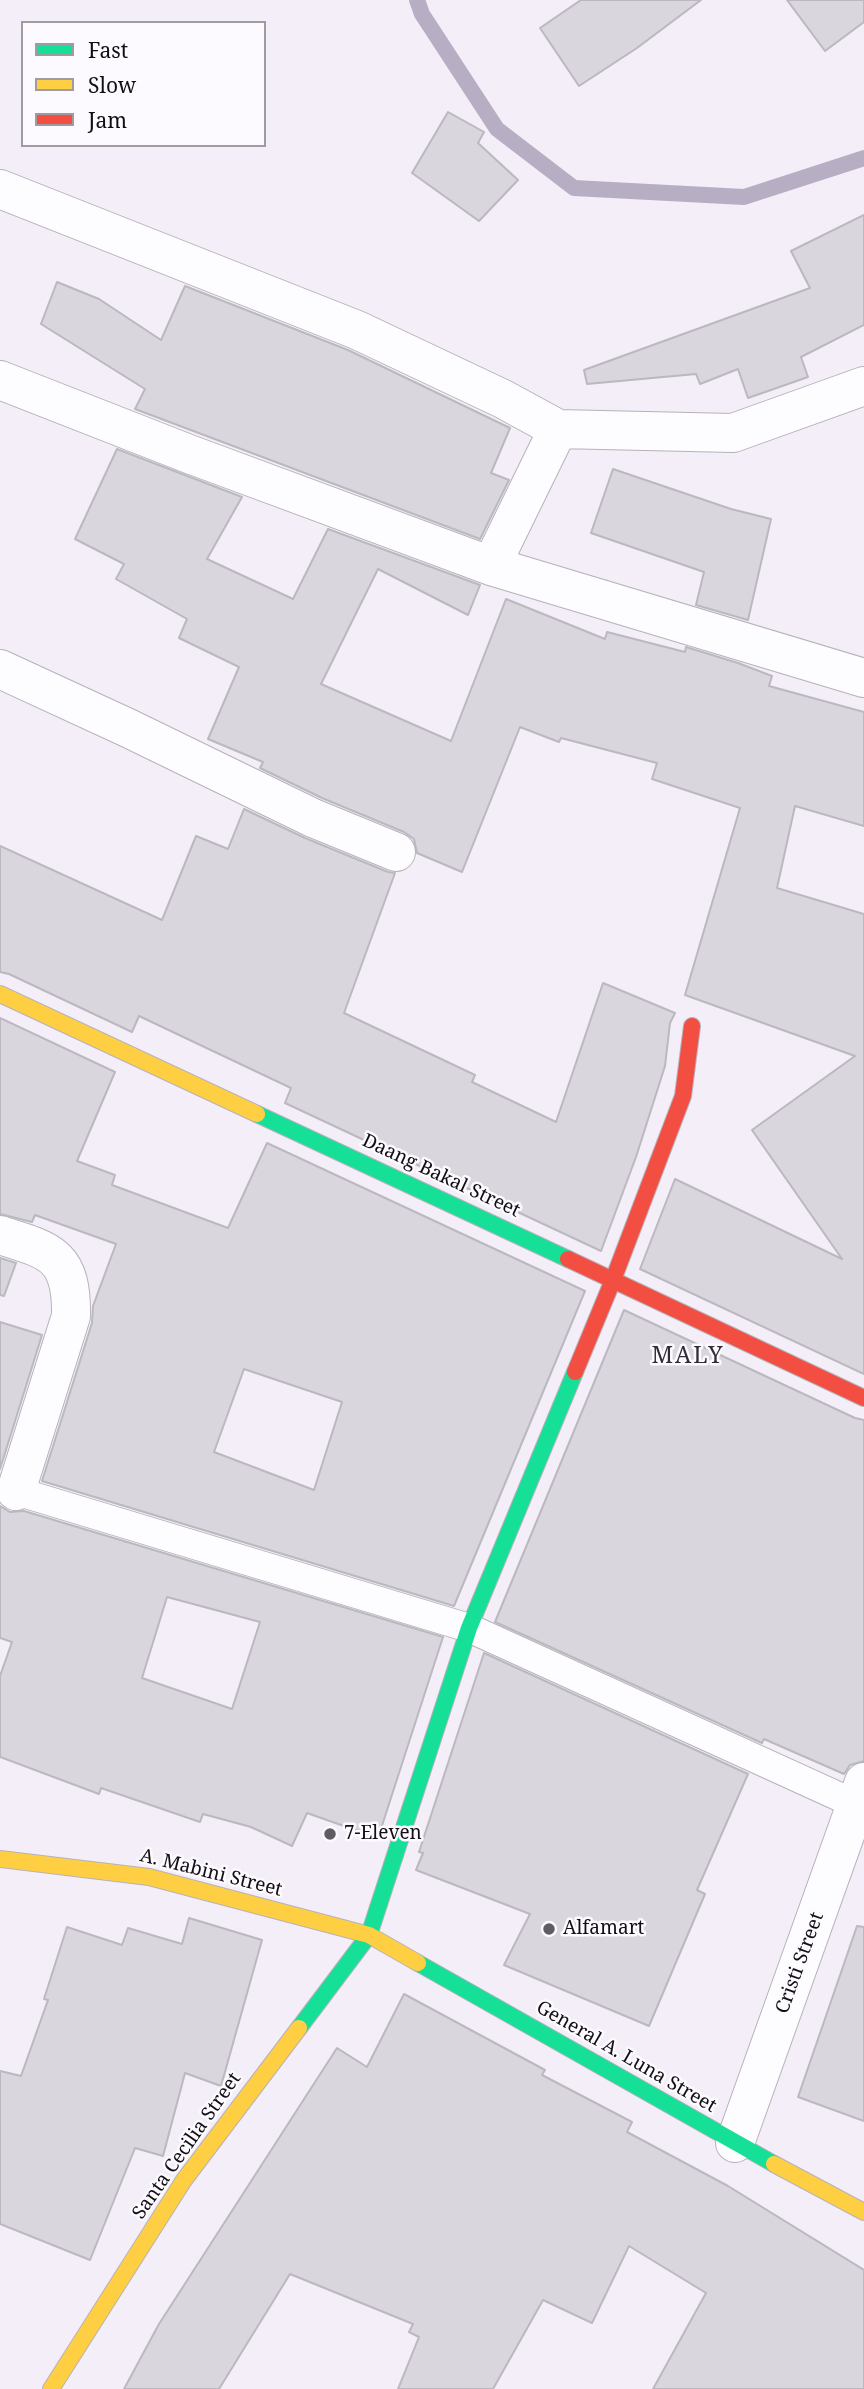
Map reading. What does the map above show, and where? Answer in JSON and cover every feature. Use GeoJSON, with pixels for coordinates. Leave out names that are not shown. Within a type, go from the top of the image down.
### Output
{"type":"FeatureCollection","features":[{"type":"Feature","properties":{"kind":"street"},"geometry":{"type":"LineString","coordinates":[[0,189],[357,330],[503,398],[558,429],[733,433],[864,386]]}},
{"type":"Feature","properties":{"kind":"street"},"geometry":{"type":"LineString","coordinates":[[0,380],[189,454],[491,566],[864,678]]}},
{"type":"Feature","properties":{"kind":"street"},"geometry":{"type":"LineString","coordinates":[[491,566],[558,429]]}},
{"type":"Feature","properties":{"kind":"street"},"geometry":{"type":"LineString","coordinates":[[0,669],[128,727],[313,818],[396,852]]}},
{"type":"Feature","properties":{"kind":"street","name":"Daang Bakal Street"},"geometry":{"type":"LineString","coordinates":[[0,994],[864,1398]]}},
{"type":"Feature","properties":{"kind":"street","name":"Santa Cecilia Street"},"geometry":{"type":"LineString","coordinates":[[51,2389],[184,2180],[369,1935],[469,1628],[613,1280],[683,1097],[692,1026]]}},
{"type":"Feature","properties":{"kind":"street"},"geometry":{"type":"LineString","coordinates":[[0,1235],[51,1254],[65,1269],[72,1292],[71,1316],[16,1491]]}},
{"type":"Feature","properties":{"kind":"street","name":"Cristi Street"},"geometry":{"type":"LineString","coordinates":[[735,2143],[861,1798]]}},
{"type":"Feature","properties":{"kind":"street","name":"A. Mabini Street"},"geometry":{"type":"LineString","coordinates":[[0,1859],[149,1877],[369,1935]]}},
{"type":"Feature","properties":{"kind":"street","name":"General A. Luna Street"},"geometry":{"type":"LineString","coordinates":[[369,1935],[735,2143],[864,2212]]}},
{"type":"Feature","properties":{"kind":"lane"},"geometry":{"type":"LineString","coordinates":[[16,1491],[469,1628],[861,1798]]}},
{"type":"Feature","properties":{"kind":"building"},"geometry":{"type":"Polygon","coordinates":[[[581,0],[701,0],[637,48],[579,86],[540,28],[581,0]]]}},
{"type":"Feature","properties":{"kind":"building"},"geometry":{"type":"Polygon","coordinates":[[[787,0],[864,0],[864,22],[825,51],[787,0]]]}},
{"type":"Feature","properties":{"kind":"building"},"geometry":{"type":"Polygon","coordinates":[[[448,112],[484,132],[478,143],[518,180],[479,221],[412,173],[448,112]]]}},
{"type":"Feature","properties":{"kind":"building"},"geometry":{"type":"Polygon","coordinates":[[[864,215],[864,325],[801,357],[808,377],[748,398],[738,369],[700,384],[696,374],[587,384],[584,370],[810,288],[791,251],[864,215]]]}},
{"type":"Feature","properties":{"kind":"building"},"geometry":{"type":"Polygon","coordinates":[[[57,282],[99,299],[161,340],[185,286],[348,350],[510,428],[491,473],[509,480],[480,539],[135,409],[145,389],[41,324],[57,282]]]}},
{"type":"Feature","properties":{"kind":"building"},"geometry":{"type":"Polygon","coordinates":[[[117,449],[242,497],[207,559],[293,599],[328,529],[480,585],[468,615],[378,569],[321,684],[451,741],[506,599],[605,639],[607,632],[685,652],[686,647],[738,663],[772,676],[769,686],[864,712],[864,826],[795,806],[777,888],[864,914],[864,1374],[640,1269],[675,1179],[842,1259],[752,1130],[855,1056],[685,995],[740,808],[652,779],[657,763],[561,738],[559,742],[520,727],[462,872],[417,853],[414,839],[404,832],[322,798],[260,768],[263,762],[208,739],[239,667],[179,638],[187,619],[116,579],[124,564],[75,539],[117,449]]]}},
{"type":"Feature","properties":{"kind":"building"},"geometry":{"type":"Polygon","coordinates":[[[613,469],[731,509],[771,519],[748,620],[696,605],[704,572],[591,533],[613,469]]]}},
{"type":"Feature","properties":{"kind":"building"},"geometry":{"type":"Polygon","coordinates":[[[244,809],[305,838],[395,873],[344,1013],[475,1075],[472,1082],[556,1122],[603,983],[675,1013],[670,1023],[665,1066],[636,1157],[601,1251],[285,1103],[291,1088],[139,1016],[132,1032],[0,972],[0,846],[162,920],[196,836],[228,849],[244,809]]]}},
{"type":"Feature","properties":{"kind":"building"},"geometry":{"type":"Polygon","coordinates":[[[0,1018],[115,1072],[77,1161],[115,1175],[112,1185],[228,1228],[267,1143],[585,1291],[454,1606],[42,1481],[92,1323],[93,1306],[116,1244],[35,1215],[32,1222],[0,1214],[0,1018]],[[244,1369],[214,1452],[314,1490],[342,1402],[244,1369]]]}},
{"type":"Feature","properties":{"kind":"building"},"geometry":{"type":"Polygon","coordinates":[[[0,1258],[16,1263],[4,1296],[0,1295],[0,1258]]]}},
{"type":"Feature","properties":{"kind":"building"},"geometry":{"type":"Polygon","coordinates":[[[624,1310],[864,1420],[864,1761],[850,1765],[844,1774],[764,1739],[762,1743],[495,1622],[624,1310]]]}},
{"type":"Feature","properties":{"kind":"building"},"geometry":{"type":"Polygon","coordinates":[[[0,1322],[42,1335],[0,1469],[0,1322]]]}},
{"type":"Feature","properties":{"kind":"building"},"geometry":{"type":"Polygon","coordinates":[[[0,1506],[10,1512],[24,1511],[443,1637],[378,1838],[307,1813],[292,1846],[251,1827],[203,1814],[200,1822],[101,1788],[99,1794],[0,1757],[0,1676],[12,1642],[0,1638],[0,1506]],[[167,1597],[142,1678],[232,1709],[260,1622],[167,1597]]]}},
{"type":"Feature","properties":{"kind":"building"},"geometry":{"type":"Polygon","coordinates":[[[484,1653],[748,1774],[697,1890],[705,1894],[649,2026],[504,1965],[530,1914],[416,1870],[423,1853],[419,1852],[484,1653]]]}},
{"type":"Feature","properties":{"kind":"building"},"geometry":{"type":"Polygon","coordinates":[[[189,1918],[262,1940],[221,2086],[185,2073],[163,2156],[135,2148],[90,2260],[0,2224],[0,2071],[21,2076],[48,2000],[44,1999],[67,1927],[122,1945],[128,1928],[182,1944],[189,1918]]]}},
{"type":"Feature","properties":{"kind":"building"},"geometry":{"type":"Polygon","coordinates":[[[857,1926],[864,1927],[864,2121],[798,2097],[857,1926]]]}},
{"type":"Feature","properties":{"kind":"building"},"geometry":{"type":"Polygon","coordinates":[[[404,1994],[545,2070],[542,2075],[632,2122],[627,2132],[728,2186],[864,2270],[864,2389],[653,2389],[706,2293],[629,2246],[592,2323],[543,2300],[493,2389],[398,2389],[419,2337],[409,2332],[413,2324],[290,2274],[219,2389],[124,2389],[159,2324],[337,2048],[367,2067],[404,1994]]]}},
{"type":"Feature","properties":{"kind":"waterway"},"geometry":{"type":"LineString","coordinates":[[417,0],[422,14],[497,129],[574,188],[744,197],[864,158]]}},
{"type":"Feature","properties":{"kind":"traffic: fast"},"geometry":{"type":"LineString","coordinates":[[257,1114],[568,1259]]}},
{"type":"Feature","properties":{"kind":"traffic: fast"},"geometry":{"type":"LineString","coordinates":[[299,2028],[369,1935],[469,1628],[575,1372]]}},
{"type":"Feature","properties":{"kind":"traffic: fast"},"geometry":{"type":"LineString","coordinates":[[418,1963],[774,2164]]}},
{"type":"Feature","properties":{"kind":"traffic: slow"},"geometry":{"type":"LineString","coordinates":[[0,994],[257,1114]]}},
{"type":"Feature","properties":{"kind":"traffic: slow"},"geometry":{"type":"LineString","coordinates":[[0,1859],[149,1877],[369,1935],[418,1963]]}},
{"type":"Feature","properties":{"kind":"traffic: slow"},"geometry":{"type":"LineString","coordinates":[[51,2389],[184,2180],[299,2028]]}},
{"type":"Feature","properties":{"kind":"traffic: slow"},"geometry":{"type":"LineString","coordinates":[[774,2164],[864,2212]]}},
{"type":"Feature","properties":{"kind":"traffic: jam"},"geometry":{"type":"LineString","coordinates":[[575,1372],[683,1096],[692,1026]]}},
{"type":"Feature","properties":{"kind":"traffic: jam"},"geometry":{"type":"LineString","coordinates":[[568,1259],[864,1398]]}},
{"type":"Feature","properties":{"kind":"place","name":"7-Eleven"},"geometry":{"type":"Point","coordinates":[330,1834]}},
{"type":"Feature","properties":{"kind":"place","name":"Alfamart"},"geometry":{"type":"Point","coordinates":[549,1929]}},
{"type":"Feature","properties":{"kind":"district","name":"MALY"},"geometry":{"type":"Point","coordinates":[688,1356]}}]}
